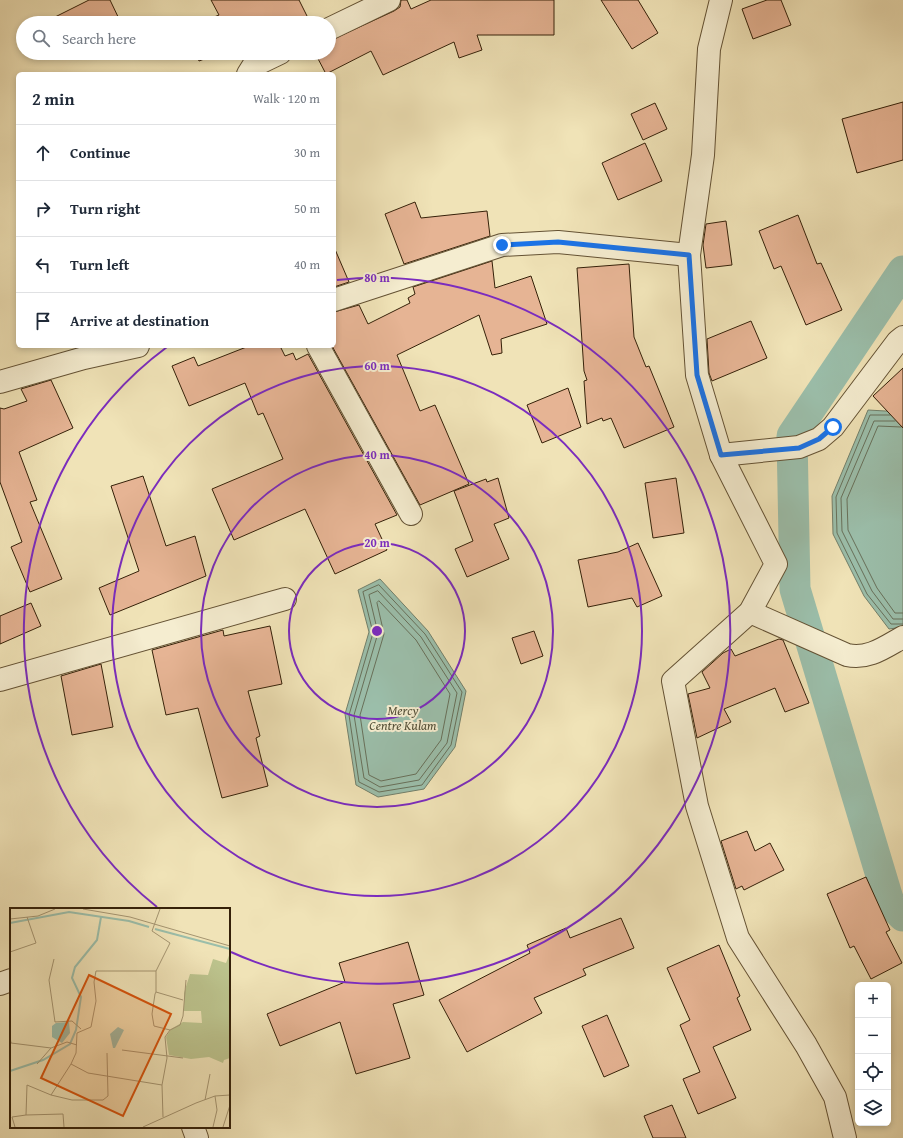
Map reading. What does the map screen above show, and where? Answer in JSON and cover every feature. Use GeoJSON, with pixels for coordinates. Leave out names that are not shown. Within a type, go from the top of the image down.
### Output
{"type":"FeatureCollection","features":[{"type":"Feature","properties":{"kind":"street"},"geometry":{"type":"LineString","coordinates":[[336,26],[389,0]]}},
{"type":"Feature","properties":{"kind":"street"},"geometry":{"type":"LineString","coordinates":[[721,0],[710,49],[702,155],[689,255],[697,375],[721,455],[776,564],[750,612],[673,681],[697,806],[738,938],[806,1045],[835,1097],[845,1138]]}},
{"type":"Feature","properties":{"kind":"street"},"geometry":{"type":"LineString","coordinates":[[249,72],[253,66],[265,60]]}},
{"type":"Feature","properties":{"kind":"street"},"geometry":{"type":"LineString","coordinates":[[336,299],[502,245],[558,242],[689,255]]}},
{"type":"Feature","properties":{"kind":"street"},"geometry":{"type":"LineString","coordinates":[[721,455],[799,448],[819,439],[833,427],[898,341],[903,337]]}},
{"type":"Feature","properties":{"kind":"street"},"geometry":{"type":"LineString","coordinates":[[0,382],[84,358],[129,348]]}},
{"type":"Feature","properties":{"kind":"street"},"geometry":{"type":"LineString","coordinates":[[319,348],[411,514]]}},
{"type":"Feature","properties":{"kind":"street"},"geometry":{"type":"LineString","coordinates":[[0,680],[285,599]]}},
{"type":"Feature","properties":{"kind":"street"},"geometry":{"type":"LineString","coordinates":[[750,612],[847,655],[856,657],[875,652],[903,636]]}},
{"type":"Feature","properties":{"kind":"street"},"geometry":{"type":"LineString","coordinates":[[0,984],[10,980]]}},
{"type":"Feature","properties":{"kind":"street"},"geometry":{"type":"LineString","coordinates":[[193,1128],[196,1138]]}},
{"type":"Feature","properties":{"kind":"water"},"geometry":{"type":"Polygon","coordinates":[[[868,410],[903,412],[903,627],[889,629],[864,596],[833,534],[832,496],[868,410]]]}},
{"type":"Feature","properties":{"kind":"water","name":"Mercy Centre Kulam"},"geometry":{"type":"Polygon","coordinates":[[[380,579],[428,631],[466,691],[455,747],[424,789],[378,797],[356,785],[345,714],[369,632],[358,590],[380,579]]]}},
{"type":"Feature","properties":{"kind":"building"},"geometry":{"type":"Polygon","coordinates":[[[89,0],[110,0],[118,16],[57,16],[89,0]]]}},
{"type":"Feature","properties":{"kind":"building"},"geometry":{"type":"Polygon","coordinates":[[[211,0],[299,0],[307,16],[216,16],[219,15],[211,0]]]}},
{"type":"Feature","properties":{"kind":"building"},"geometry":{"type":"Polygon","coordinates":[[[401,0],[407,0],[411,9],[431,0],[554,0],[554,35],[477,35],[482,50],[459,58],[454,42],[383,75],[371,51],[330,72],[325,72],[319,60],[336,60],[336,38],[400,7],[401,0]]]}},
{"type":"Feature","properties":{"kind":"building"},"geometry":{"type":"Polygon","coordinates":[[[601,0],[638,0],[658,33],[632,49],[601,0]]]}},
{"type":"Feature","properties":{"kind":"building"},"geometry":{"type":"Polygon","coordinates":[[[767,0],[781,0],[791,25],[753,39],[742,9],[767,0]]]}},
{"type":"Feature","properties":{"kind":"building"},"geometry":{"type":"Polygon","coordinates":[[[903,102],[903,160],[857,173],[842,119],[903,102]]]}},
{"type":"Feature","properties":{"kind":"building"},"geometry":{"type":"Polygon","coordinates":[[[655,103],[667,129],[643,140],[631,114],[655,103]]]}},
{"type":"Feature","properties":{"kind":"building"},"geometry":{"type":"Polygon","coordinates":[[[645,143],[662,181],[618,200],[602,163],[645,143]]]}},
{"type":"Feature","properties":{"kind":"building"},"geometry":{"type":"Polygon","coordinates":[[[415,202],[421,218],[487,211],[490,236],[404,264],[385,214],[415,202]]]}},
{"type":"Feature","properties":{"kind":"building"},"geometry":{"type":"Polygon","coordinates":[[[798,215],[817,264],[821,263],[842,310],[806,325],[781,266],[774,269],[759,231],[798,215]]]}},
{"type":"Feature","properties":{"kind":"building"},"geometry":{"type":"Polygon","coordinates":[[[726,221],[732,265],[706,268],[703,245],[706,224],[726,221]]]}},
{"type":"Feature","properties":{"kind":"building"},"geometry":{"type":"Polygon","coordinates":[[[336,252],[349,282],[336,286],[336,252]]]}},
{"type":"Feature","properties":{"kind":"building"},"geometry":{"type":"Polygon","coordinates":[[[492,261],[495,288],[531,276],[547,324],[501,339],[502,353],[492,355],[479,315],[397,355],[420,411],[435,405],[469,484],[420,505],[333,348],[336,348],[336,311],[359,305],[368,324],[410,303],[408,298],[415,294],[413,287],[492,261]]]}},
{"type":"Feature","properties":{"kind":"building"},"geometry":{"type":"Polygon","coordinates":[[[629,264],[634,337],[646,367],[649,366],[674,427],[624,448],[611,418],[603,421],[602,418],[587,424],[584,381],[587,380],[584,371],[577,268],[629,264]]]}},
{"type":"Feature","properties":{"kind":"building"},"geometry":{"type":"Polygon","coordinates":[[[751,321],[767,358],[712,381],[709,373],[707,339],[751,321]]]}},
{"type":"Feature","properties":{"kind":"building"},"geometry":{"type":"Polygon","coordinates":[[[244,348],[281,348],[285,356],[293,353],[296,360],[308,354],[397,515],[375,524],[387,550],[335,574],[305,509],[234,540],[212,489],[283,459],[263,413],[258,415],[245,383],[189,406],[172,366],[194,357],[198,366],[244,348]]]}},
{"type":"Feature","properties":{"kind":"building"},"geometry":{"type":"Polygon","coordinates":[[[903,368],[903,428],[873,396],[903,368]]]}},
{"type":"Feature","properties":{"kind":"building"},"geometry":{"type":"Polygon","coordinates":[[[51,380],[73,428],[19,452],[37,500],[30,502],[62,579],[30,592],[11,547],[22,542],[0,482],[0,408],[4,409],[27,401],[21,389],[51,380]]]}},
{"type":"Feature","properties":{"kind":"building"},"geometry":{"type":"Polygon","coordinates":[[[568,388],[581,427],[542,443],[527,405],[568,388]]]}},
{"type":"Feature","properties":{"kind":"building"},"geometry":{"type":"Polygon","coordinates":[[[143,476],[166,546],[195,536],[206,576],[110,615],[99,588],[139,571],[111,486],[143,476]]]}},
{"type":"Feature","properties":{"kind":"building"},"geometry":{"type":"Polygon","coordinates":[[[498,478],[509,518],[494,524],[509,559],[467,577],[455,549],[473,541],[454,491],[486,479],[487,482],[498,478]]]}},
{"type":"Feature","properties":{"kind":"building"},"geometry":{"type":"Polygon","coordinates":[[[676,478],[684,533],[653,538],[645,483],[676,478]]]}},
{"type":"Feature","properties":{"kind":"building"},"geometry":{"type":"Polygon","coordinates":[[[638,543],[662,596],[637,607],[632,598],[588,607],[578,560],[618,552],[638,543]]]}},
{"type":"Feature","properties":{"kind":"building"},"geometry":{"type":"Polygon","coordinates":[[[31,603],[41,626],[0,644],[0,616],[31,603]]]}},
{"type":"Feature","properties":{"kind":"building"},"geometry":{"type":"Polygon","coordinates":[[[270,626],[282,684],[248,691],[260,736],[256,738],[268,786],[222,798],[198,708],[166,715],[152,650],[223,630],[224,636],[270,626]]]}},
{"type":"Feature","properties":{"kind":"building"},"geometry":{"type":"Polygon","coordinates":[[[534,631],[543,656],[521,664],[512,638],[534,631]]]}},
{"type":"Feature","properties":{"kind":"building"},"geometry":{"type":"Polygon","coordinates":[[[779,639],[783,640],[809,703],[785,712],[775,688],[724,709],[731,722],[697,738],[688,694],[710,688],[702,672],[723,653],[731,649],[735,656],[779,639]]]}},
{"type":"Feature","properties":{"kind":"building"},"geometry":{"type":"Polygon","coordinates":[[[101,664],[113,727],[72,735],[61,676],[101,664]]]}},
{"type":"Feature","properties":{"kind":"building"},"geometry":{"type":"Polygon","coordinates":[[[747,831],[755,851],[770,843],[784,870],[744,890],[742,886],[736,889],[721,841],[747,831]]]}},
{"type":"Feature","properties":{"kind":"building"},"geometry":{"type":"Polygon","coordinates":[[[866,877],[890,930],[886,932],[902,963],[871,979],[854,946],[850,948],[827,894],[866,877]]]}},
{"type":"Feature","properties":{"kind":"building"},"geometry":{"type":"Polygon","coordinates":[[[621,918],[634,948],[583,969],[586,975],[534,998],[542,1013],[467,1052],[439,1000],[530,953],[527,945],[566,928],[570,938],[621,918]]]}},
{"type":"Feature","properties":{"kind":"building"},"geometry":{"type":"Polygon","coordinates":[[[408,942],[424,995],[393,1004],[410,1058],[356,1074],[340,1022],[280,1046],[267,1014],[345,982],[339,963],[408,942]]]}},
{"type":"Feature","properties":{"kind":"building"},"geometry":{"type":"Polygon","coordinates":[[[719,945],[740,996],[737,998],[751,1030],[713,1047],[736,1098],[698,1114],[683,1079],[700,1072],[680,1025],[690,1020],[667,968],[719,945]]]}},
{"type":"Feature","properties":{"kind":"building"},"geometry":{"type":"Polygon","coordinates":[[[607,1015],[629,1066],[604,1077],[582,1026],[607,1015]]]}},
{"type":"Feature","properties":{"kind":"building"},"geometry":{"type":"Polygon","coordinates":[[[672,1105],[686,1138],[653,1138],[644,1116],[672,1105]]]}},
{"type":"Feature","properties":{"kind":"waterway"},"geometry":{"type":"LineString","coordinates":[[903,271],[792,436],[795,589],[889,902],[903,916]]}},
{"type":"Feature","properties":{"kind":"route"},"geometry":{"type":"LineString","coordinates":[[502,245],[558,242],[689,255],[697,375],[721,455],[799,448],[819,439],[833,427]]}}]}
